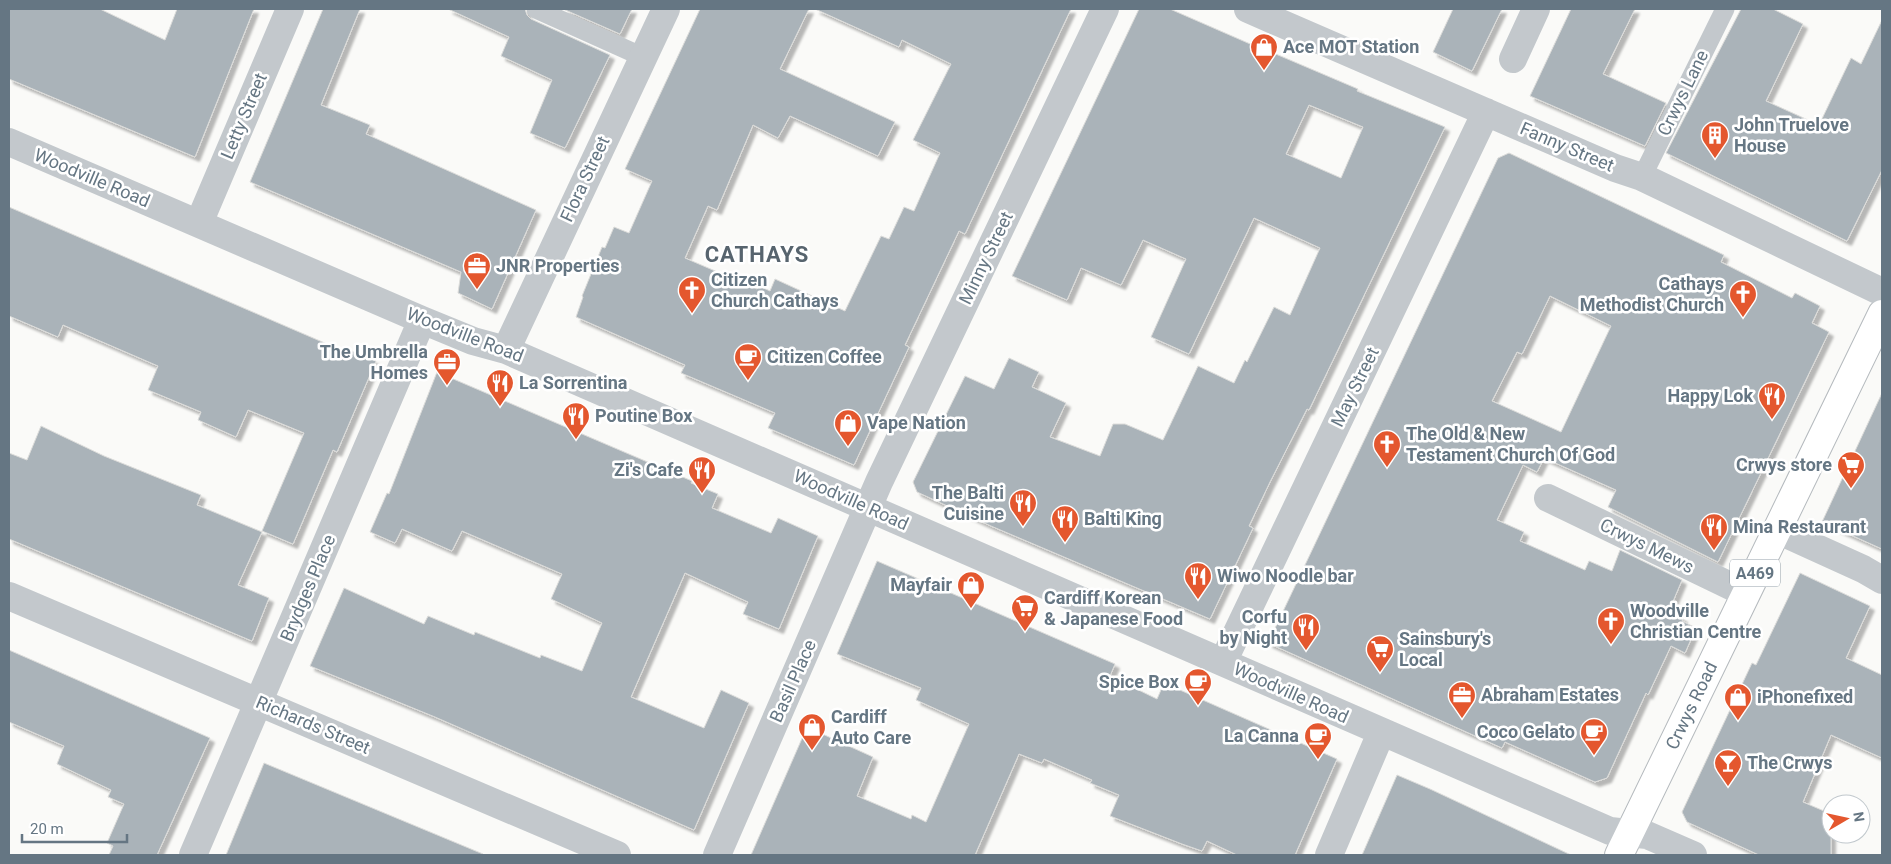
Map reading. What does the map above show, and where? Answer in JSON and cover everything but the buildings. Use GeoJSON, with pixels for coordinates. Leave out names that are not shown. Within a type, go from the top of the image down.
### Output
{"type":"FeatureCollection","features":[{"type":"Feature","properties":{"kind":"main road","name":"Crwys Road"},"geometry":{"type":"LineString","coordinates":[[1624,844],[1882,314]]}},
{"type":"Feature","properties":{"kind":"street","name":"Letty Street"},"geometry":{"type":"LineString","coordinates":[[199,223],[290,9]]}},
{"type":"Feature","properties":{"kind":"street","name":"Flora Street"},"geometry":{"type":"LineString","coordinates":[[506,350],[666,9]]}},
{"type":"Feature","properties":{"kind":"street","name":"Minny Street"},"geometry":{"type":"LineString","coordinates":[[868,507],[1105,9]]}},
{"type":"Feature","properties":{"kind":"street","name":"Fanny Street"},"geometry":{"type":"LineString","coordinates":[[1248,9],[1614,168],[1642,177],[1882,292]]}},
{"type":"Feature","properties":{"kind":"street"},"geometry":{"type":"LineString","coordinates":[[1513,59],[1536,9]]}},
{"type":"Feature","properties":{"kind":"street","name":"May Street"},"geometry":{"type":"LineString","coordinates":[[1223,662],[1486,112]]}},
{"type":"Feature","properties":{"kind":"street","name":"Woodville Road"},"geometry":{"type":"LineString","coordinates":[[9,142],[422,320],[473,341],[506,350],[868,507],[1610,832],[1624,844],[1647,834],[1693,855]]}},
{"type":"Feature","properties":{"kind":"street","name":"Brydges Place"},"geometry":{"type":"LineString","coordinates":[[193,855],[422,320]]}},
{"type":"Feature","properties":{"kind":"street","name":"Crwys Mews"},"geometry":{"type":"LineString","coordinates":[[1548,498],[1745,594]]}},
{"type":"Feature","properties":{"kind":"street","name":"Basil Place"},"geometry":{"type":"LineString","coordinates":[[717,855],[868,507]]}},
{"type":"Feature","properties":{"kind":"street"},"geometry":{"type":"LineString","coordinates":[[1776,530],[1863,569],[1882,580]]}},
{"type":"Feature","properties":{"kind":"street","name":"Richards Street"},"geometry":{"type":"LineString","coordinates":[[9,596],[617,855]]}},
{"type":"Feature","properties":{"kind":"street"},"geometry":{"type":"LineString","coordinates":[[1330,855],[1381,733]]}},
{"type":"Feature","properties":{"kind":"lane"},"geometry":{"type":"LineString","coordinates":[[536,9],[642,58]]}},
{"type":"Feature","properties":{"kind":"lane","name":"Crwys Lane"},"geometry":{"type":"LineString","coordinates":[[1642,177],[1725,9]]}},
{"type":"Feature","properties":{"kind":"place","name":"Ace MOT Station"},"geometry":{"type":"Point","coordinates":[1264,71]}},
{"type":"Feature","properties":{"kind":"place","name":"John Truelove House"},"geometry":{"type":"Point","coordinates":[1715,159]}},
{"type":"Feature","properties":{"kind":"place","name":"JNR Properties"},"geometry":{"type":"Point","coordinates":[477,290]}},
{"type":"Feature","properties":{"kind":"place","name":"Citizen Church Cathays"},"geometry":{"type":"Point","coordinates":[692,314]}},
{"type":"Feature","properties":{"kind":"place","name":"Cathays Methodist Church"},"geometry":{"type":"Point","coordinates":[1743,318]}},
{"type":"Feature","properties":{"kind":"place","name":"Citizen Coffee"},"geometry":{"type":"Point","coordinates":[748,381]}},
{"type":"Feature","properties":{"kind":"place","name":"The Umbrella Homes"},"geometry":{"type":"Point","coordinates":[447,386]}},
{"type":"Feature","properties":{"kind":"place","name":"La Sorrentina"},"geometry":{"type":"Point","coordinates":[500,407]}},
{"type":"Feature","properties":{"kind":"place","name":"Happy Lok"},"geometry":{"type":"Point","coordinates":[1772,420]}},
{"type":"Feature","properties":{"kind":"place","name":"Poutine Box"},"geometry":{"type":"Point","coordinates":[576,440]}},
{"type":"Feature","properties":{"kind":"place","name":"Vape Nation"},"geometry":{"type":"Point","coordinates":[848,447]}},
{"type":"Feature","properties":{"kind":"place","name":"The Old & New Testament Church Of God"},"geometry":{"type":"Point","coordinates":[1387,468]}},
{"type":"Feature","properties":{"kind":"place","name":"Crwys store"},"geometry":{"type":"Point","coordinates":[1851,489]}},
{"type":"Feature","properties":{"kind":"place","name":"Zi's Cafe"},"geometry":{"type":"Point","coordinates":[702,494]}},
{"type":"Feature","properties":{"kind":"place","name":"The Balti Cuisine"},"geometry":{"type":"Point","coordinates":[1023,527]}},
{"type":"Feature","properties":{"kind":"place","name":"Balti King"},"geometry":{"type":"Point","coordinates":[1065,543]}},
{"type":"Feature","properties":{"kind":"place","name":"Mina Restaurant"},"geometry":{"type":"Point","coordinates":[1714,551]}},
{"type":"Feature","properties":{"kind":"place","name":"Wiwo Noodle bar"},"geometry":{"type":"Point","coordinates":[1198,600]}},
{"type":"Feature","properties":{"kind":"place","name":"Mayfair"},"geometry":{"type":"Point","coordinates":[971,609]}},
{"type":"Feature","properties":{"kind":"place","name":"Cardiff Korean & Japanese Food"},"geometry":{"type":"Point","coordinates":[1025,632]}},
{"type":"Feature","properties":{"kind":"place","name":"Woodville Christian Centre"},"geometry":{"type":"Point","coordinates":[1611,645]}},
{"type":"Feature","properties":{"kind":"place","name":"Corfu by Night"},"geometry":{"type":"Point","coordinates":[1306,651]}},
{"type":"Feature","properties":{"kind":"place","name":"Sainsbury's Local"},"geometry":{"type":"Point","coordinates":[1380,673]}},
{"type":"Feature","properties":{"kind":"place","name":"Spice Box"},"geometry":{"type":"Point","coordinates":[1198,706]}},
{"type":"Feature","properties":{"kind":"place","name":"Abraham Estates"},"geometry":{"type":"Point","coordinates":[1462,719]}},
{"type":"Feature","properties":{"kind":"place","name":"iPhonefixed"},"geometry":{"type":"Point","coordinates":[1738,721]}},
{"type":"Feature","properties":{"kind":"place","name":"Cardiff Auto Care"},"geometry":{"type":"Point","coordinates":[812,751]}},
{"type":"Feature","properties":{"kind":"place","name":"Coco Gelato"},"geometry":{"type":"Point","coordinates":[1594,756]}},
{"type":"Feature","properties":{"kind":"place","name":"La Canna"},"geometry":{"type":"Point","coordinates":[1318,760]}},
{"type":"Feature","properties":{"kind":"place","name":"The Crwys"},"geometry":{"type":"Point","coordinates":[1728,787]}},
{"type":"Feature","properties":{"kind":"district","name":"CATHAYS"},"geometry":{"type":"Point","coordinates":[757,254]}}]}
